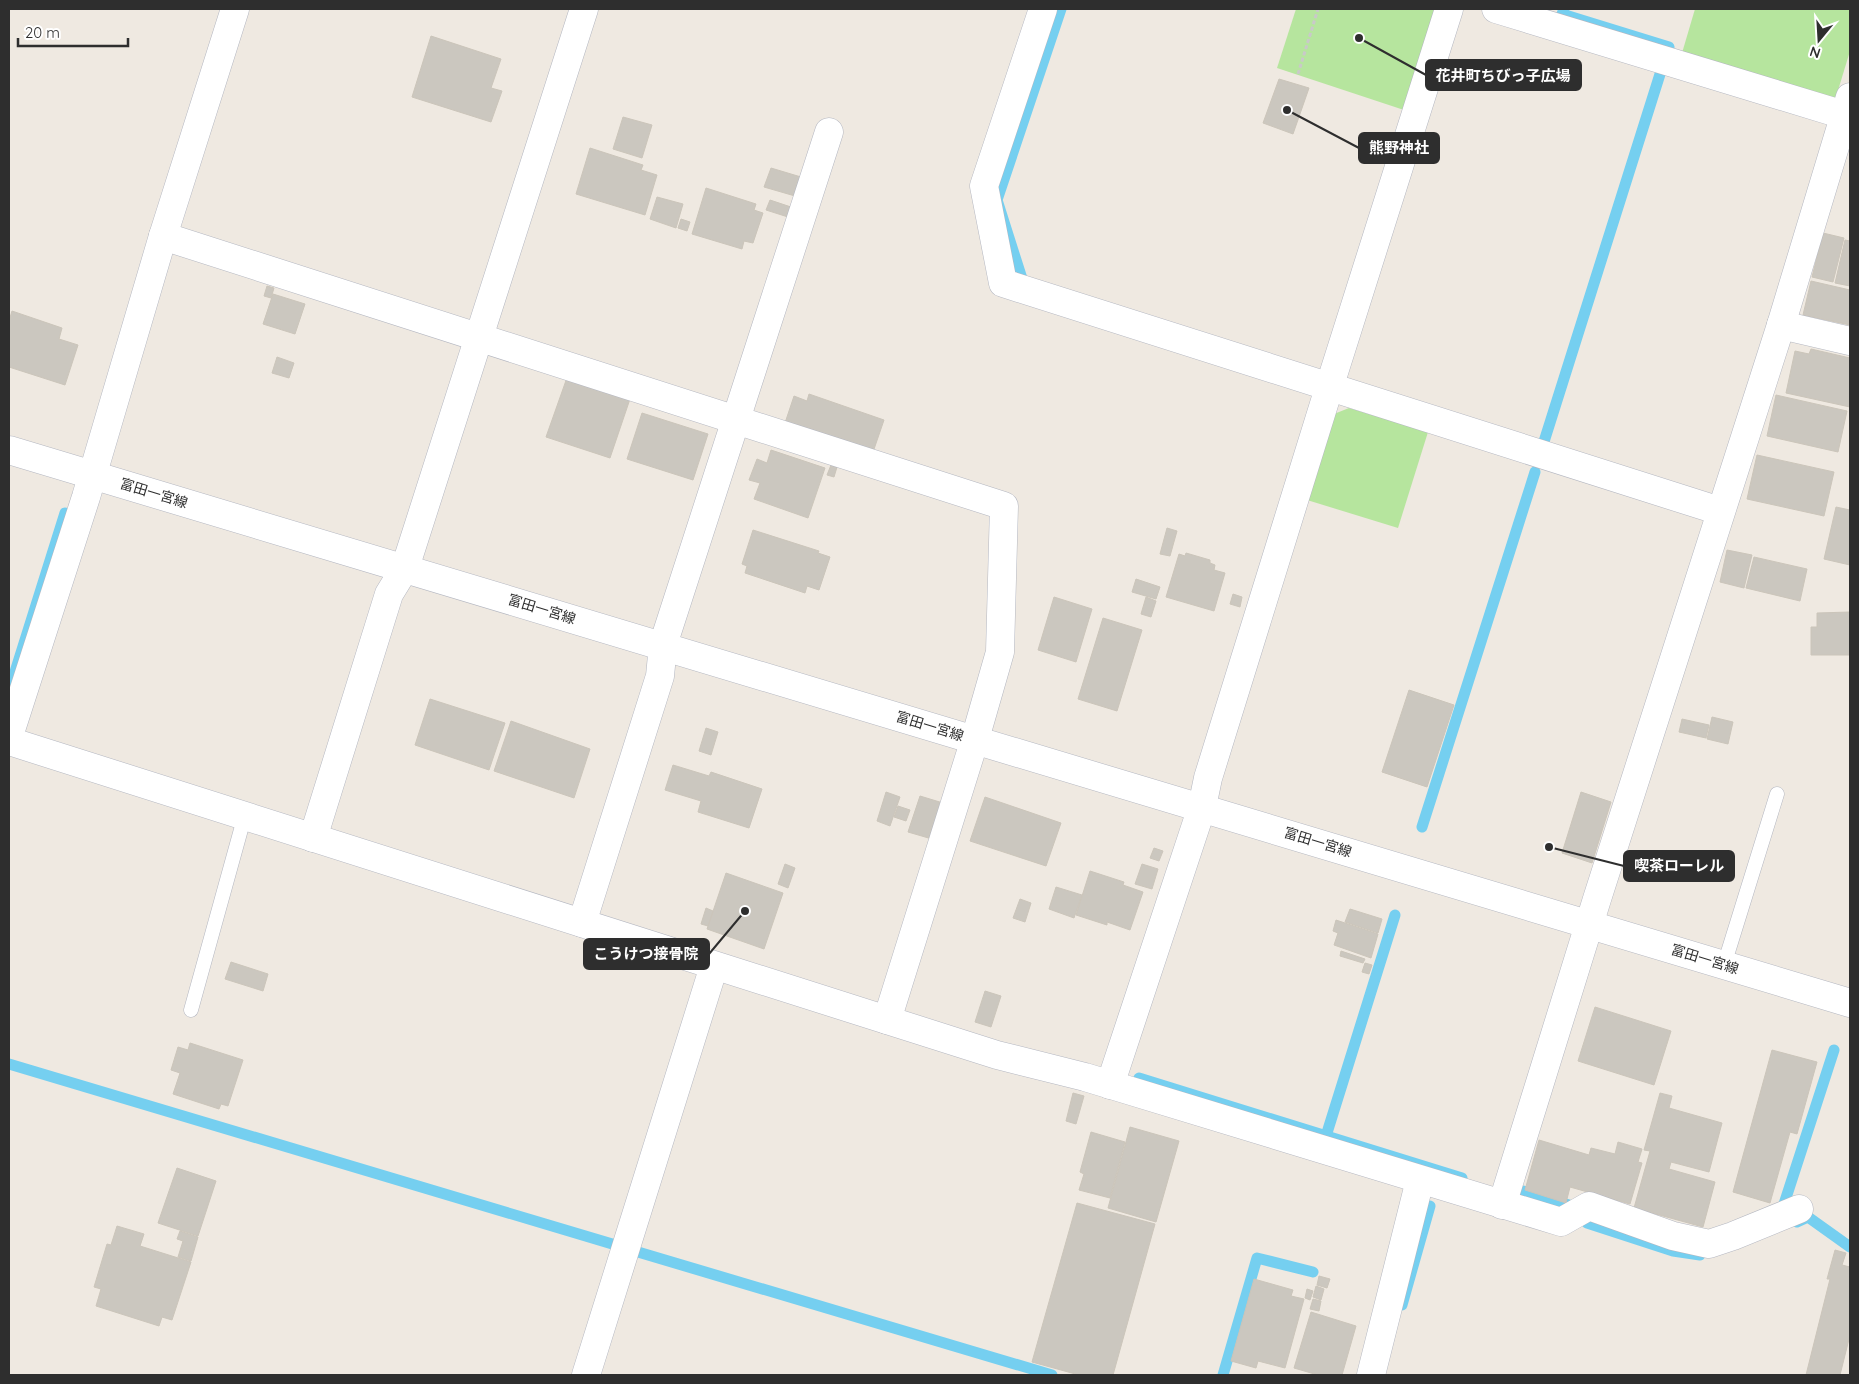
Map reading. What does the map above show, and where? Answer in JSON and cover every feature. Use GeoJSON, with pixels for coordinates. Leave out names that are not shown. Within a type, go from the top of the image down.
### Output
{"type":"FeatureCollection","features":[{"type":"Feature","properties":{"kind":"street"},"geometry":{"type":"LineString","coordinates":[[9,736],[92,475],[163,236],[234,9]]}},
{"type":"Feature","properties":{"kind":"street"},"geometry":{"type":"LineString","coordinates":[[313,838],[390,594],[405,568],[584,9]]}},
{"type":"Feature","properties":{"kind":"street"},"geometry":{"type":"LineString","coordinates":[[1043,9],[984,186],[1003,283],[1720,511]]}},
{"type":"Feature","properties":{"kind":"street"},"geometry":{"type":"LineString","coordinates":[[1110,1084],[1202,807],[1208,778],[1329,388],[1450,9]]}},
{"type":"Feature","properties":{"kind":"street"},"geometry":{"type":"LineString","coordinates":[[1496,9],[1847,106],[1781,325],[1589,924],[1502,1205]]}},
{"type":"Feature","properties":{"kind":"street"},"geometry":{"type":"LineString","coordinates":[[582,923],[660,676],[663,645],[830,132]]}},
{"type":"Feature","properties":{"kind":"street"},"geometry":{"type":"LineString","coordinates":[[163,236],[1004,506],[1000,652],[975,739],[887,1020]]}},
{"type":"Feature","properties":{"kind":"street"},"geometry":{"type":"LineString","coordinates":[[1781,325],[1850,341]]}},
{"type":"Feature","properties":{"kind":"street","name":"富田一宮線"},"geometry":{"type":"LineString","coordinates":[[9,450],[1850,1003]]}},
{"type":"Feature","properties":{"kind":"street"},"geometry":{"type":"LineString","coordinates":[[9,741],[997,1055],[1110,1084],[1561,1222],[1589,1206],[1673,1236],[1709,1244],[1799,1209]]}},
{"type":"Feature","properties":{"kind":"street"},"geometry":{"type":"LineString","coordinates":[[586,1375],[714,966]]}},
{"type":"Feature","properties":{"kind":"street"},"geometry":{"type":"LineString","coordinates":[[1371,1375],[1420,1180]]}},
{"type":"Feature","properties":{"kind":"lane"},"geometry":{"type":"LineString","coordinates":[[1724,965],[1777,794]]}},
{"type":"Feature","properties":{"kind":"lane"},"geometry":{"type":"LineString","coordinates":[[191,1010],[245,815]]}},
{"type":"Feature","properties":{"kind":"path"},"geometry":{"type":"LineString","coordinates":[[1298,74],[1318,9]]}},
{"type":"Feature","properties":{"kind":"green space"},"geometry":{"type":"Polygon","coordinates":[[[1296,9],[1441,9],[1407,111],[1277,68],[1296,9]]]}},
{"type":"Feature","properties":{"kind":"green space"},"geometry":{"type":"Polygon","coordinates":[[[1695,9],[1850,9],[1850,51],[1836,97],[1823,98],[1682,53],[1695,9]]]}},
{"type":"Feature","properties":{"kind":"green space"},"geometry":{"type":"Polygon","coordinates":[[[1349,408],[1428,432],[1398,528],[1307,500],[1334,414],[1349,408]]]}},
{"type":"Feature","properties":{"kind":"building"},"geometry":{"type":"Polygon","coordinates":[[[431,36],[501,59],[491,88],[502,91],[491,122],[412,97],[431,36]]]}},
{"type":"Feature","properties":{"kind":"building"},"geometry":{"type":"Polygon","coordinates":[[[1279,79],[1309,88],[1293,134],[1263,123],[1279,79]]]}},
{"type":"Feature","properties":{"kind":"building"},"geometry":{"type":"Polygon","coordinates":[[[623,117],[652,125],[642,158],[613,149],[623,117]]]}},
{"type":"Feature","properties":{"kind":"building"},"geometry":{"type":"Polygon","coordinates":[[[590,148],[643,165],[641,170],[657,175],[645,215],[576,194],[590,148]]]}},
{"type":"Feature","properties":{"kind":"building"},"geometry":{"type":"Polygon","coordinates":[[[771,168],[801,177],[795,196],[764,187],[771,168]]]}},
{"type":"Feature","properties":{"kind":"building"},"geometry":{"type":"Polygon","coordinates":[[[706,188],[756,204],[754,210],[763,213],[753,243],[744,241],[742,249],[692,234],[706,188]]]}},
{"type":"Feature","properties":{"kind":"building"},"geometry":{"type":"Polygon","coordinates":[[[657,197],[683,204],[676,228],[650,219],[657,197]]]}},
{"type":"Feature","properties":{"kind":"building"},"geometry":{"type":"Polygon","coordinates":[[[770,200],[791,207],[788,217],[766,210],[770,200]]]}},
{"type":"Feature","properties":{"kind":"building"},"geometry":{"type":"Polygon","coordinates":[[[681,219],[690,222],[687,231],[678,228],[681,219]]]}},
{"type":"Feature","properties":{"kind":"building"},"geometry":{"type":"Polygon","coordinates":[[[1823,233],[1844,238],[1833,282],[1812,277],[1823,233]]]}},
{"type":"Feature","properties":{"kind":"building"},"geometry":{"type":"Polygon","coordinates":[[[1845,240],[1850,241],[1850,286],[1835,283],[1845,240]]]}},
{"type":"Feature","properties":{"kind":"building"},"geometry":{"type":"Polygon","coordinates":[[[1811,281],[1850,290],[1850,325],[1803,315],[1811,281]]]}},
{"type":"Feature","properties":{"kind":"building"},"geometry":{"type":"Polygon","coordinates":[[[267,286],[274,288],[271,298],[264,296],[267,286]]]}},
{"type":"Feature","properties":{"kind":"building"},"geometry":{"type":"Polygon","coordinates":[[[273,294],[305,304],[295,334],[263,324],[273,294]]]}},
{"type":"Feature","properties":{"kind":"building"},"geometry":{"type":"Polygon","coordinates":[[[12,311],[62,328],[59,339],[78,345],[65,385],[9,367],[9,321],[12,311]]]}},
{"type":"Feature","properties":{"kind":"building"},"geometry":{"type":"Polygon","coordinates":[[[1811,349],[1850,358],[1850,407],[1786,393],[1795,351],[1809,354],[1811,349]]]}},
{"type":"Feature","properties":{"kind":"building"},"geometry":{"type":"Polygon","coordinates":[[[277,357],[294,363],[289,378],[272,373],[277,357]]]}},
{"type":"Feature","properties":{"kind":"building"},"geometry":{"type":"Polygon","coordinates":[[[569,372],[632,393],[610,458],[546,437],[569,372]]]}},
{"type":"Feature","properties":{"kind":"building"},"geometry":{"type":"Polygon","coordinates":[[[809,394],[884,420],[872,455],[784,426],[794,396],[807,401],[809,394]]]}},
{"type":"Feature","properties":{"kind":"building"},"geometry":{"type":"Polygon","coordinates":[[[1776,395],[1847,411],[1838,452],[1767,436],[1776,395]]]}},
{"type":"Feature","properties":{"kind":"building"},"geometry":{"type":"Polygon","coordinates":[[[642,413],[708,434],[693,480],[627,459],[642,413]]]}},
{"type":"Feature","properties":{"kind":"building"},"geometry":{"type":"Polygon","coordinates":[[[771,450],[825,468],[808,518],[754,499],[760,483],[749,480],[757,459],[767,463],[771,450]]]}},
{"type":"Feature","properties":{"kind":"building"},"geometry":{"type":"Polygon","coordinates":[[[1757,455],[1834,472],[1824,516],[1747,499],[1757,455]]]}},
{"type":"Feature","properties":{"kind":"building"},"geometry":{"type":"Polygon","coordinates":[[[831,465],[837,467],[834,477],[827,475],[831,465]]]}},
{"type":"Feature","properties":{"kind":"building"},"geometry":{"type":"Polygon","coordinates":[[[1836,507],[1850,510],[1850,565],[1824,559],[1836,507]]]}},
{"type":"Feature","properties":{"kind":"building"},"geometry":{"type":"Polygon","coordinates":[[[1167,528],[1177,531],[1170,556],[1160,554],[1167,528]]]}},
{"type":"Feature","properties":{"kind":"building"},"geometry":{"type":"Polygon","coordinates":[[[753,530],[819,551],[818,553],[830,557],[819,590],[807,586],[805,593],[745,573],[747,566],[742,564],[753,530]]]}},
{"type":"Feature","properties":{"kind":"building"},"geometry":{"type":"Polygon","coordinates":[[[1727,550],[1752,555],[1744,588],[1720,582],[1727,550]]]}},
{"type":"Feature","properties":{"kind":"building"},"geometry":{"type":"Polygon","coordinates":[[[1186,553],[1210,560],[1210,563],[1215,565],[1214,570],[1225,573],[1214,611],[1166,597],[1179,554],[1185,556],[1186,553]]]}},
{"type":"Feature","properties":{"kind":"building"},"geometry":{"type":"Polygon","coordinates":[[[1754,557],[1807,569],[1800,601],[1746,588],[1754,557]]]}},
{"type":"Feature","properties":{"kind":"building"},"geometry":{"type":"Polygon","coordinates":[[[1136,579],[1160,587],[1156,599],[1132,592],[1136,579]]]}},
{"type":"Feature","properties":{"kind":"building"},"geometry":{"type":"Polygon","coordinates":[[[1233,594],[1242,597],[1240,607],[1230,604],[1233,594]]]}},
{"type":"Feature","properties":{"kind":"building"},"geometry":{"type":"Polygon","coordinates":[[[1054,597],[1092,609],[1076,662],[1038,650],[1054,597]]]}},
{"type":"Feature","properties":{"kind":"building"},"geometry":{"type":"Polygon","coordinates":[[[1146,597],[1156,601],[1151,617],[1141,614],[1146,597]]]}},
{"type":"Feature","properties":{"kind":"building"},"geometry":{"type":"Polygon","coordinates":[[[1850,612],[1850,655],[1811,655],[1811,627],[1817,627],[1817,613],[1850,612]]]}},
{"type":"Feature","properties":{"kind":"building"},"geometry":{"type":"Polygon","coordinates":[[[1103,618],[1142,630],[1117,711],[1078,699],[1103,618]]]}},
{"type":"Feature","properties":{"kind":"building"},"geometry":{"type":"Polygon","coordinates":[[[1409,690],[1454,705],[1427,787],[1382,772],[1409,690]]]}},
{"type":"Feature","properties":{"kind":"building"},"geometry":{"type":"Polygon","coordinates":[[[430,699],[505,723],[489,770],[415,745],[430,699]]]}},
{"type":"Feature","properties":{"kind":"building"},"geometry":{"type":"Polygon","coordinates":[[[1712,717],[1733,722],[1728,744],[1707,739],[1712,717]]]}},
{"type":"Feature","properties":{"kind":"building"},"geometry":{"type":"Polygon","coordinates":[[[1682,719],[1709,725],[1706,738],[1679,732],[1682,719]]]}},
{"type":"Feature","properties":{"kind":"building"},"geometry":{"type":"Polygon","coordinates":[[[511,721],[590,749],[574,798],[494,771],[511,721]]]}},
{"type":"Feature","properties":{"kind":"building"},"geometry":{"type":"Polygon","coordinates":[[[706,728],[718,732],[711,755],[699,751],[706,728]]]}},
{"type":"Feature","properties":{"kind":"building"},"geometry":{"type":"Polygon","coordinates":[[[673,765],[709,776],[711,772],[762,789],[749,828],[698,812],[701,801],[665,790],[673,765]]]}},
{"type":"Feature","properties":{"kind":"building"},"geometry":{"type":"Polygon","coordinates":[[[886,792],[900,797],[890,826],[877,821],[886,792]]]}},
{"type":"Feature","properties":{"kind":"building"},"geometry":{"type":"Polygon","coordinates":[[[1581,792],[1611,802],[1592,863],[1562,853],[1581,792]]]}},
{"type":"Feature","properties":{"kind":"building"},"geometry":{"type":"Polygon","coordinates":[[[920,796],[943,803],[932,839],[908,832],[920,796]]]}},
{"type":"Feature","properties":{"kind":"building"},"geometry":{"type":"Polygon","coordinates":[[[985,797],[1061,823],[1046,866],[970,841],[985,797]]]}},
{"type":"Feature","properties":{"kind":"building"},"geometry":{"type":"Polygon","coordinates":[[[898,806],[910,810],[906,821],[894,817],[898,806]]]}},
{"type":"Feature","properties":{"kind":"building"},"geometry":{"type":"Polygon","coordinates":[[[1154,848],[1163,851],[1159,861],[1150,858],[1154,848]]]}},
{"type":"Feature","properties":{"kind":"building"},"geometry":{"type":"Polygon","coordinates":[[[785,864],[795,868],[788,888],[778,884],[785,864]]]}},
{"type":"Feature","properties":{"kind":"building"},"geometry":{"type":"Polygon","coordinates":[[[1142,864],[1158,869],[1152,889],[1135,884],[1142,864]]]}},
{"type":"Feature","properties":{"kind":"building"},"geometry":{"type":"Polygon","coordinates":[[[1090,871],[1124,882],[1123,885],[1143,892],[1130,930],[1107,922],[1107,925],[1076,915],[1090,871]]]}},
{"type":"Feature","properties":{"kind":"building"},"geometry":{"type":"Polygon","coordinates":[[[726,873],[783,893],[764,949],[707,929],[726,873]]]}},
{"type":"Feature","properties":{"kind":"building"},"geometry":{"type":"Polygon","coordinates":[[[1056,887],[1082,895],[1074,918],[1049,909],[1056,887]]]}},
{"type":"Feature","properties":{"kind":"building"},"geometry":{"type":"Polygon","coordinates":[[[1020,899],[1031,903],[1025,922],[1013,918],[1020,899]]]}},
{"type":"Feature","properties":{"kind":"building"},"geometry":{"type":"Polygon","coordinates":[[[706,908],[713,911],[708,926],[701,924],[706,908]]]}},
{"type":"Feature","properties":{"kind":"building"},"geometry":{"type":"Polygon","coordinates":[[[1350,909],[1382,919],[1378,933],[1345,922],[1350,909]]]}},
{"type":"Feature","properties":{"kind":"building"},"geometry":{"type":"Polygon","coordinates":[[[1336,920],[1378,934],[1371,958],[1334,945],[1338,933],[1333,931],[1336,920]]]}},
{"type":"Feature","properties":{"kind":"building"},"geometry":{"type":"Polygon","coordinates":[[[1341,951],[1365,959],[1363,963],[1340,956],[1341,951]]]}},
{"type":"Feature","properties":{"kind":"building"},"geometry":{"type":"Polygon","coordinates":[[[231,962],[268,974],[263,991],[225,979],[231,962]]]}},
{"type":"Feature","properties":{"kind":"building"},"geometry":{"type":"Polygon","coordinates":[[[1365,963],[1372,965],[1369,974],[1362,972],[1365,963]]]}},
{"type":"Feature","properties":{"kind":"building"},"geometry":{"type":"Polygon","coordinates":[[[985,991],[1001,996],[991,1027],[975,1022],[985,991]]]}},
{"type":"Feature","properties":{"kind":"building"},"geometry":{"type":"Polygon","coordinates":[[[1595,1007],[1671,1031],[1654,1085],[1578,1061],[1595,1007]]]}},
{"type":"Feature","properties":{"kind":"building"},"geometry":{"type":"Polygon","coordinates":[[[190,1043],[243,1060],[228,1106],[221,1104],[219,1109],[173,1094],[180,1073],[171,1070],[178,1047],[188,1050],[190,1043]]]}},
{"type":"Feature","properties":{"kind":"building"},"geometry":{"type":"Polygon","coordinates":[[[1772,1050],[1817,1062],[1797,1134],[1790,1132],[1770,1203],[1733,1192],[1772,1050]]]}},
{"type":"Feature","properties":{"kind":"building"},"geometry":{"type":"Polygon","coordinates":[[[1073,1093],[1084,1096],[1076,1124],[1066,1121],[1073,1093]]]}},
{"type":"Feature","properties":{"kind":"building"},"geometry":{"type":"Polygon","coordinates":[[[1660,1093],[1672,1096],[1669,1108],[1722,1123],[1709,1172],[1671,1162],[1669,1169],[1715,1182],[1703,1227],[1634,1208],[1650,1151],[1644,1150],[1660,1093]]]}},
{"type":"Feature","properties":{"kind":"building"},"geometry":{"type":"Polygon","coordinates":[[[1130,1127],[1179,1141],[1156,1222],[1108,1208],[1130,1127]]]}},
{"type":"Feature","properties":{"kind":"building"},"geometry":{"type":"Polygon","coordinates":[[[1091,1132],[1125,1142],[1110,1198],[1079,1190],[1084,1174],[1080,1172],[1091,1132]]]}},
{"type":"Feature","properties":{"kind":"building"},"geometry":{"type":"Polygon","coordinates":[[[1539,1140],[1589,1155],[1591,1148],[1615,1154],[1618,1142],[1642,1149],[1638,1162],[1642,1163],[1630,1204],[1570,1187],[1566,1203],[1525,1190],[1539,1140]]]}},
{"type":"Feature","properties":{"kind":"building"},"geometry":{"type":"Polygon","coordinates":[[[177,1168],[216,1181],[198,1236],[158,1223],[177,1168]]]}},
{"type":"Feature","properties":{"kind":"building"},"geometry":{"type":"Polygon","coordinates":[[[1077,1203],[1155,1224],[1113,1375],[1079,1375],[1032,1362],[1077,1203]]]}},
{"type":"Feature","properties":{"kind":"building"},"geometry":{"type":"Polygon","coordinates":[[[117,1226],[144,1234],[140,1246],[191,1262],[172,1320],[162,1317],[159,1326],[96,1306],[101,1289],[94,1287],[107,1244],[111,1245],[117,1226]]]}},
{"type":"Feature","properties":{"kind":"building"},"geometry":{"type":"Polygon","coordinates":[[[180,1231],[198,1237],[191,1261],[178,1257],[183,1241],[177,1239],[180,1231]]]}},
{"type":"Feature","properties":{"kind":"building"},"geometry":{"type":"Polygon","coordinates":[[[1835,1250],[1846,1253],[1842,1265],[1850,1267],[1850,1335],[1840,1375],[1806,1375],[1830,1279],[1827,1279],[1835,1250]]]}},
{"type":"Feature","properties":{"kind":"building"},"geometry":{"type":"Polygon","coordinates":[[[1319,1276],[1330,1279],[1327,1288],[1317,1285],[1319,1276]]]}},
{"type":"Feature","properties":{"kind":"building"},"geometry":{"type":"Polygon","coordinates":[[[1254,1279],[1293,1290],[1291,1296],[1304,1299],[1285,1368],[1258,1361],[1256,1368],[1231,1361],[1254,1279]]]}},
{"type":"Feature","properties":{"kind":"building"},"geometry":{"type":"Polygon","coordinates":[[[1316,1286],[1324,1289],[1321,1300],[1313,1297],[1316,1286]]]}},
{"type":"Feature","properties":{"kind":"building"},"geometry":{"type":"Polygon","coordinates":[[[1307,1289],[1313,1291],[1310,1300],[1305,1298],[1307,1289]]]}},
{"type":"Feature","properties":{"kind":"building"},"geometry":{"type":"Polygon","coordinates":[[[1313,1299],[1321,1301],[1319,1311],[1310,1309],[1313,1299]]]}},
{"type":"Feature","properties":{"kind":"building"},"geometry":{"type":"Polygon","coordinates":[[[1311,1312],[1356,1326],[1342,1375],[1318,1375],[1294,1368],[1311,1312]]]}},
{"type":"Feature","properties":{"kind":"waterway"},"geometry":{"type":"LineString","coordinates":[[1028,286],[1024,285],[997,200],[1061,9]]}},
{"type":"Feature","properties":{"kind":"waterway"},"geometry":{"type":"LineString","coordinates":[[1564,9],[1562,14],[1669,47]]}},
{"type":"Feature","properties":{"kind":"waterway"},"geometry":{"type":"LineString","coordinates":[[1536,447],[1542,448],[1661,71]]}},
{"type":"Feature","properties":{"kind":"waterway"},"geometry":{"type":"LineString","coordinates":[[1422,827],[1535,472]]}},
{"type":"Feature","properties":{"kind":"waterway"},"geometry":{"type":"LineString","coordinates":[[9,691],[65,513]]}},
{"type":"Feature","properties":{"kind":"waterway"},"geometry":{"type":"LineString","coordinates":[[1326,1136],[1395,915]]}},
{"type":"Feature","properties":{"kind":"waterway"},"geometry":{"type":"LineString","coordinates":[[1784,1204],[1834,1050]]}},
{"type":"Feature","properties":{"kind":"waterway"},"geometry":{"type":"LineString","coordinates":[[9,1064],[619,1246]]}},
{"type":"Feature","properties":{"kind":"waterway"},"geometry":{"type":"LineString","coordinates":[[1139,1078],[1462,1178]]}},
{"type":"Feature","properties":{"kind":"waterway"},"geometry":{"type":"LineString","coordinates":[[1523,1191],[1569,1205]]}},
{"type":"Feature","properties":{"kind":"waterway"},"geometry":{"type":"LineString","coordinates":[[1402,1305],[1430,1206]]}},
{"type":"Feature","properties":{"kind":"waterway"},"geometry":{"type":"LineString","coordinates":[[1797,1222],[1808,1217],[1850,1247]]}},
{"type":"Feature","properties":{"kind":"waterway"},"geometry":{"type":"LineString","coordinates":[[1587,1223],[1673,1251],[1700,1255]]}},
{"type":"Feature","properties":{"kind":"waterway"},"geometry":{"type":"LineString","coordinates":[[638,1252],[1052,1375]]}},
{"type":"Feature","properties":{"kind":"waterway"},"geometry":{"type":"LineString","coordinates":[[1223,1375],[1257,1258],[1313,1272]]}},
{"type":"Feature","properties":{"kind":"place","name":"花井町ちびっ子広場"},"geometry":{"type":"Point","coordinates":[1359,38]}},
{"type":"Feature","properties":{"kind":"place","name":"熊野神社"},"geometry":{"type":"Point","coordinates":[1287,110]}},
{"type":"Feature","properties":{"kind":"place","name":"喫茶ローレル"},"geometry":{"type":"Point","coordinates":[1549,847]}},
{"type":"Feature","properties":{"kind":"place","name":"こうけつ接骨院"},"geometry":{"type":"Point","coordinates":[745,911]}}]}
